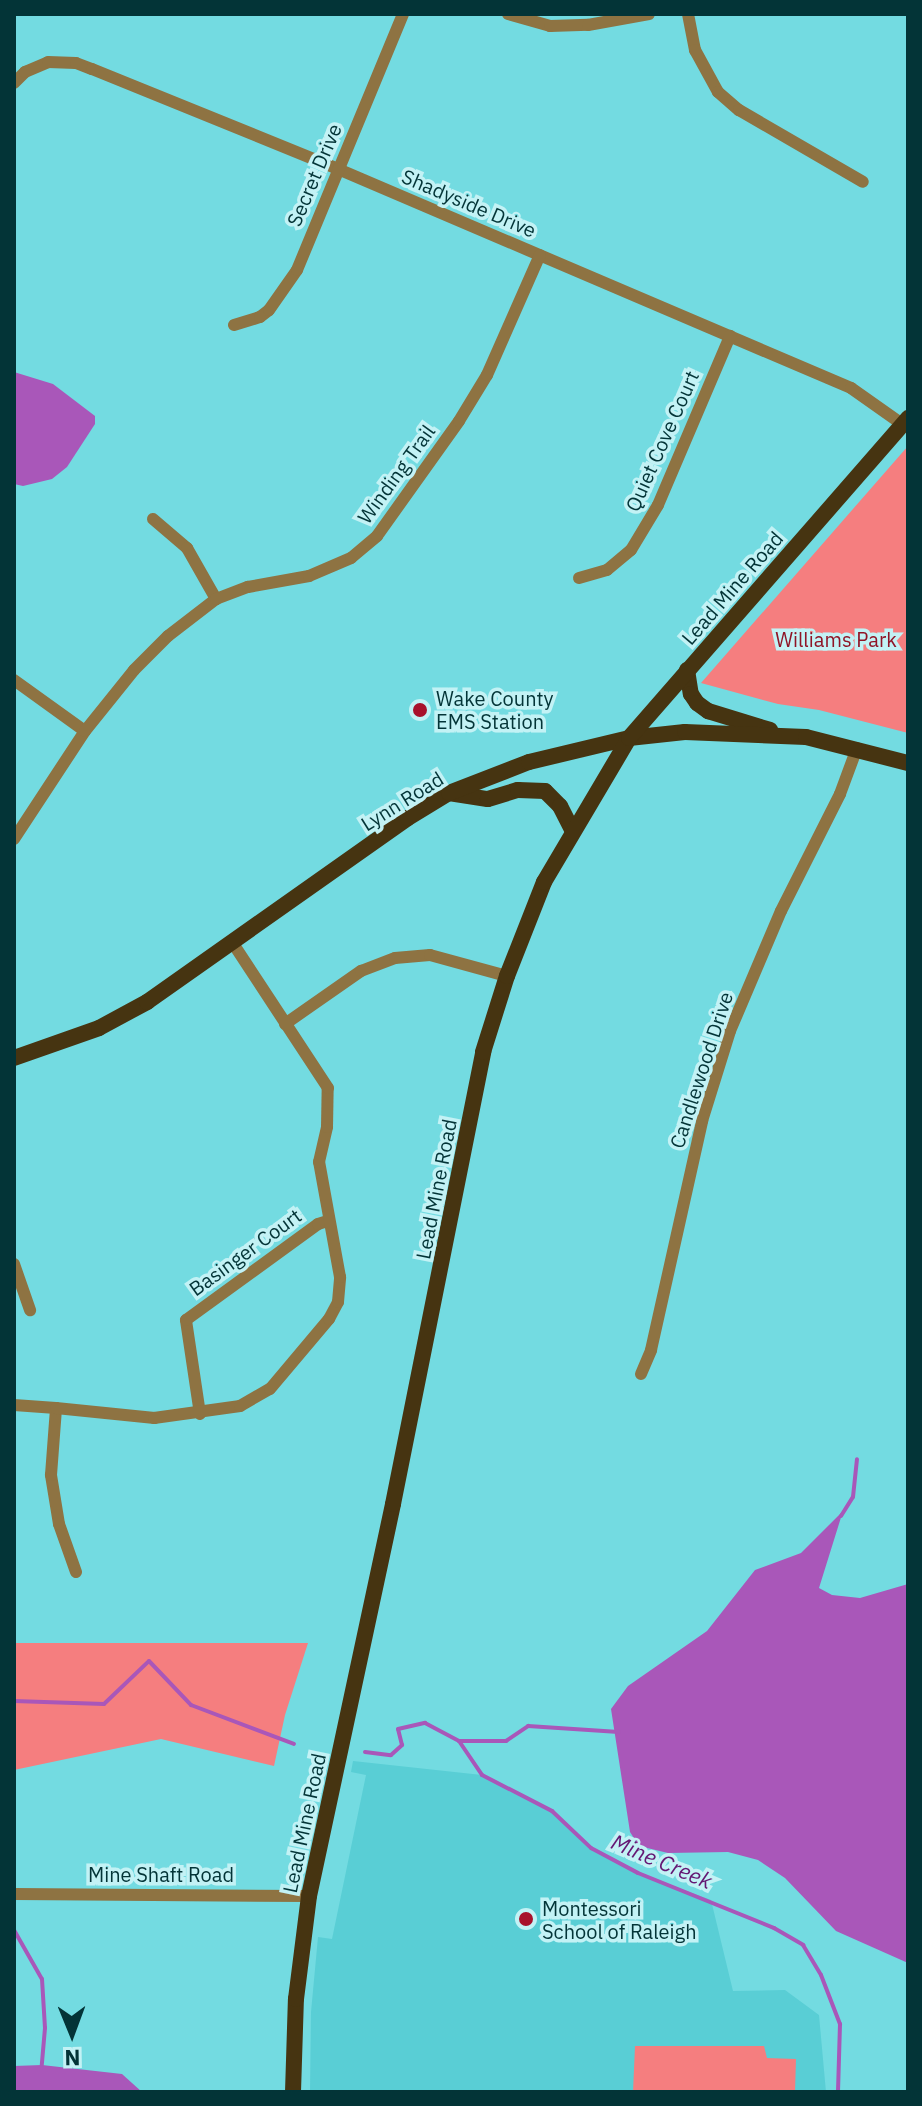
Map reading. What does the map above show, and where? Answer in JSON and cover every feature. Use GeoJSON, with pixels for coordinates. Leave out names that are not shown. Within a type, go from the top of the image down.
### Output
{"type":"FeatureCollection","features":[{"type":"Feature","properties":{"kind":"main road","name":"Lead Mine Road"},"geometry":{"type":"LineString","coordinates":[[293,2092],[296,1999],[309,1896],[396,1489],[483,1052],[507,976],[544,882],[629,738],[905,421]]}},
{"type":"Feature","properties":{"kind":"main road"},"geometry":{"type":"LineString","coordinates":[[687,670],[691,694],[708,711],[782,735]]}},
{"type":"Feature","properties":{"kind":"main road","name":"Lynn Road"},"geometry":{"type":"LineString","coordinates":[[14,1058],[99,1028],[147,1002],[408,818],[449,793],[543,757],[629,738],[685,732],[782,735],[857,748],[908,763]]}},
{"type":"Feature","properties":{"kind":"main road"},"geometry":{"type":"LineString","coordinates":[[449,793],[488,799],[518,790],[545,791],[560,806],[572,830]]}},
{"type":"Feature","properties":{"kind":"street","name":"Secret Drive"},"geometry":{"type":"LineString","coordinates":[[234,325],[260,317],[278,300],[297,270],[403,14]]}},
{"type":"Feature","properties":{"kind":"street"},"geometry":{"type":"LineString","coordinates":[[508,14],[550,26],[588,25],[649,14]]}},
{"type":"Feature","properties":{"kind":"street"},"geometry":{"type":"LineString","coordinates":[[688,14],[695,50],[718,92],[739,110],[863,182]]}},
{"type":"Feature","properties":{"kind":"street","name":"Shadyside Drive"},"geometry":{"type":"LineString","coordinates":[[14,83],[36,65],[76,63],[338,169],[851,388],[905,421]]}},
{"type":"Feature","properties":{"kind":"street","name":"Winding Trail"},"geometry":{"type":"LineString","coordinates":[[14,839],[85,731],[143,662],[216,599],[248,587],[309,576],[351,558],[377,536],[480,386],[507,335],[540,255]]}},
{"type":"Feature","properties":{"kind":"street","name":"Quiet Cove Court"},"geometry":{"type":"LineString","coordinates":[[579,578],[607,570],[631,550],[658,505],[730,336]]}},
{"type":"Feature","properties":{"kind":"street"},"geometry":{"type":"LineString","coordinates":[[153,519],[187,548],[216,599]]}},
{"type":"Feature","properties":{"kind":"street"},"geometry":{"type":"LineString","coordinates":[[14,680],[85,731]]}},
{"type":"Feature","properties":{"kind":"street","name":"Candlewood Drive"},"geometry":{"type":"LineString","coordinates":[[641,1374],[652,1343],[702,1121],[730,1031],[781,911],[840,794],[857,748]]}},
{"type":"Feature","properties":{"kind":"street"},"geometry":{"type":"LineString","coordinates":[[14,1405],[154,1418],[240,1406],[270,1389],[329,1319],[338,1302],[340,1277],[319,1162],[327,1127],[328,1088],[232,942]]}},
{"type":"Feature","properties":{"kind":"street"},"geometry":{"type":"LineString","coordinates":[[285,1024],[361,971],[395,958],[430,955],[507,976]]}},
{"type":"Feature","properties":{"kind":"street","name":"Basinger Court"},"geometry":{"type":"LineString","coordinates":[[200,1414],[186,1320],[318,1224],[328,1221]]}},
{"type":"Feature","properties":{"kind":"street"},"geometry":{"type":"LineString","coordinates":[[14,1264],[30,1310]]}},
{"type":"Feature","properties":{"kind":"street"},"geometry":{"type":"LineString","coordinates":[[56,1408],[51,1475],[59,1524],[76,1572]]}},
{"type":"Feature","properties":{"kind":"street","name":"Mine Shaft Road"},"geometry":{"type":"LineString","coordinates":[[14,1894],[309,1896]]}},
{"type":"Feature","properties":{"kind":"shaded area"},"geometry":{"type":"Polygon","coordinates":[[[14,372],[53,384],[95,416],[95,424],[67,467],[52,479],[23,486],[14,484],[14,372]]]}},
{"type":"Feature","properties":{"kind":"shaded area"},"geometry":{"type":"Polygon","coordinates":[[[843,1511],[819,1588],[832,1595],[860,1598],[908,1584],[908,1963],[836,1931],[785,1878],[758,1860],[728,1852],[668,1853],[639,1846],[630,1832],[611,1709],[628,1686],[707,1631],[755,1570],[801,1553],[843,1511]]]}},
{"type":"Feature","properties":{"kind":"shaded area","name":"Montessori School of Raleigh"},"geometry":{"type":"Polygon","coordinates":[[[353,1761],[482,1775],[552,1811],[591,1848],[638,1873],[711,1900],[733,1991],[785,1990],[819,2015],[826,2092],[310,2092],[311,2012],[318,1937],[332,1939],[366,1775],[351,1772],[353,1761]]]}},
{"type":"Feature","properties":{"kind":"shaded area"},"geometry":{"type":"Polygon","coordinates":[[[42,2065],[122,2074],[142,2092],[14,2092],[14,2066],[42,2065]]]}},
{"type":"Feature","properties":{"kind":"green space","name":"Williams Park"},"geometry":{"type":"Polygon","coordinates":[[[908,446],[908,733],[701,683],[908,446]]]}},
{"type":"Feature","properties":{"kind":"green space"},"geometry":{"type":"Polygon","coordinates":[[[14,1643],[308,1643],[285,1715],[274,1766],[161,1739],[14,1770],[14,1643]]]}},
{"type":"Feature","properties":{"kind":"green space"},"geometry":{"type":"Polygon","coordinates":[[[635,2046],[764,2046],[767,2058],[796,2059],[795,2092],[633,2092],[635,2046]]]}},
{"type":"Feature","properties":{"kind":"waterway"},"geometry":{"type":"LineString","coordinates":[[841,1516],[853,1497],[857,1459]]}},
{"type":"Feature","properties":{"kind":"waterway","name":"Mine Creek"},"geometry":{"type":"LineString","coordinates":[[14,1701],[104,1704],[149,1661],[191,1705],[294,1744]]}},
{"type":"Feature","properties":{"kind":"waterway","name":"Mine Creek"},"geometry":{"type":"LineString","coordinates":[[365,1752],[391,1755],[402,1745],[398,1729],[425,1723],[459,1741],[482,1775],[552,1811],[591,1848],[638,1873],[774,1928],[803,1945],[821,1975],[840,2024],[838,2092]]}},
{"type":"Feature","properties":{"kind":"waterway"},"geometry":{"type":"LineString","coordinates":[[459,1741],[506,1741],[528,1726],[619,1732]]}},
{"type":"Feature","properties":{"kind":"waterway"},"geometry":{"type":"LineString","coordinates":[[14,1930],[42,1979],[45,2028],[42,2065]]}},
{"type":"Feature","properties":{"kind":"place","name":"Wake County EMS Station"},"geometry":{"type":"Point","coordinates":[420,710]}},
{"type":"Feature","properties":{"kind":"place","name":"Montessori School of Raleigh"},"geometry":{"type":"Point","coordinates":[526,1919]}}]}
